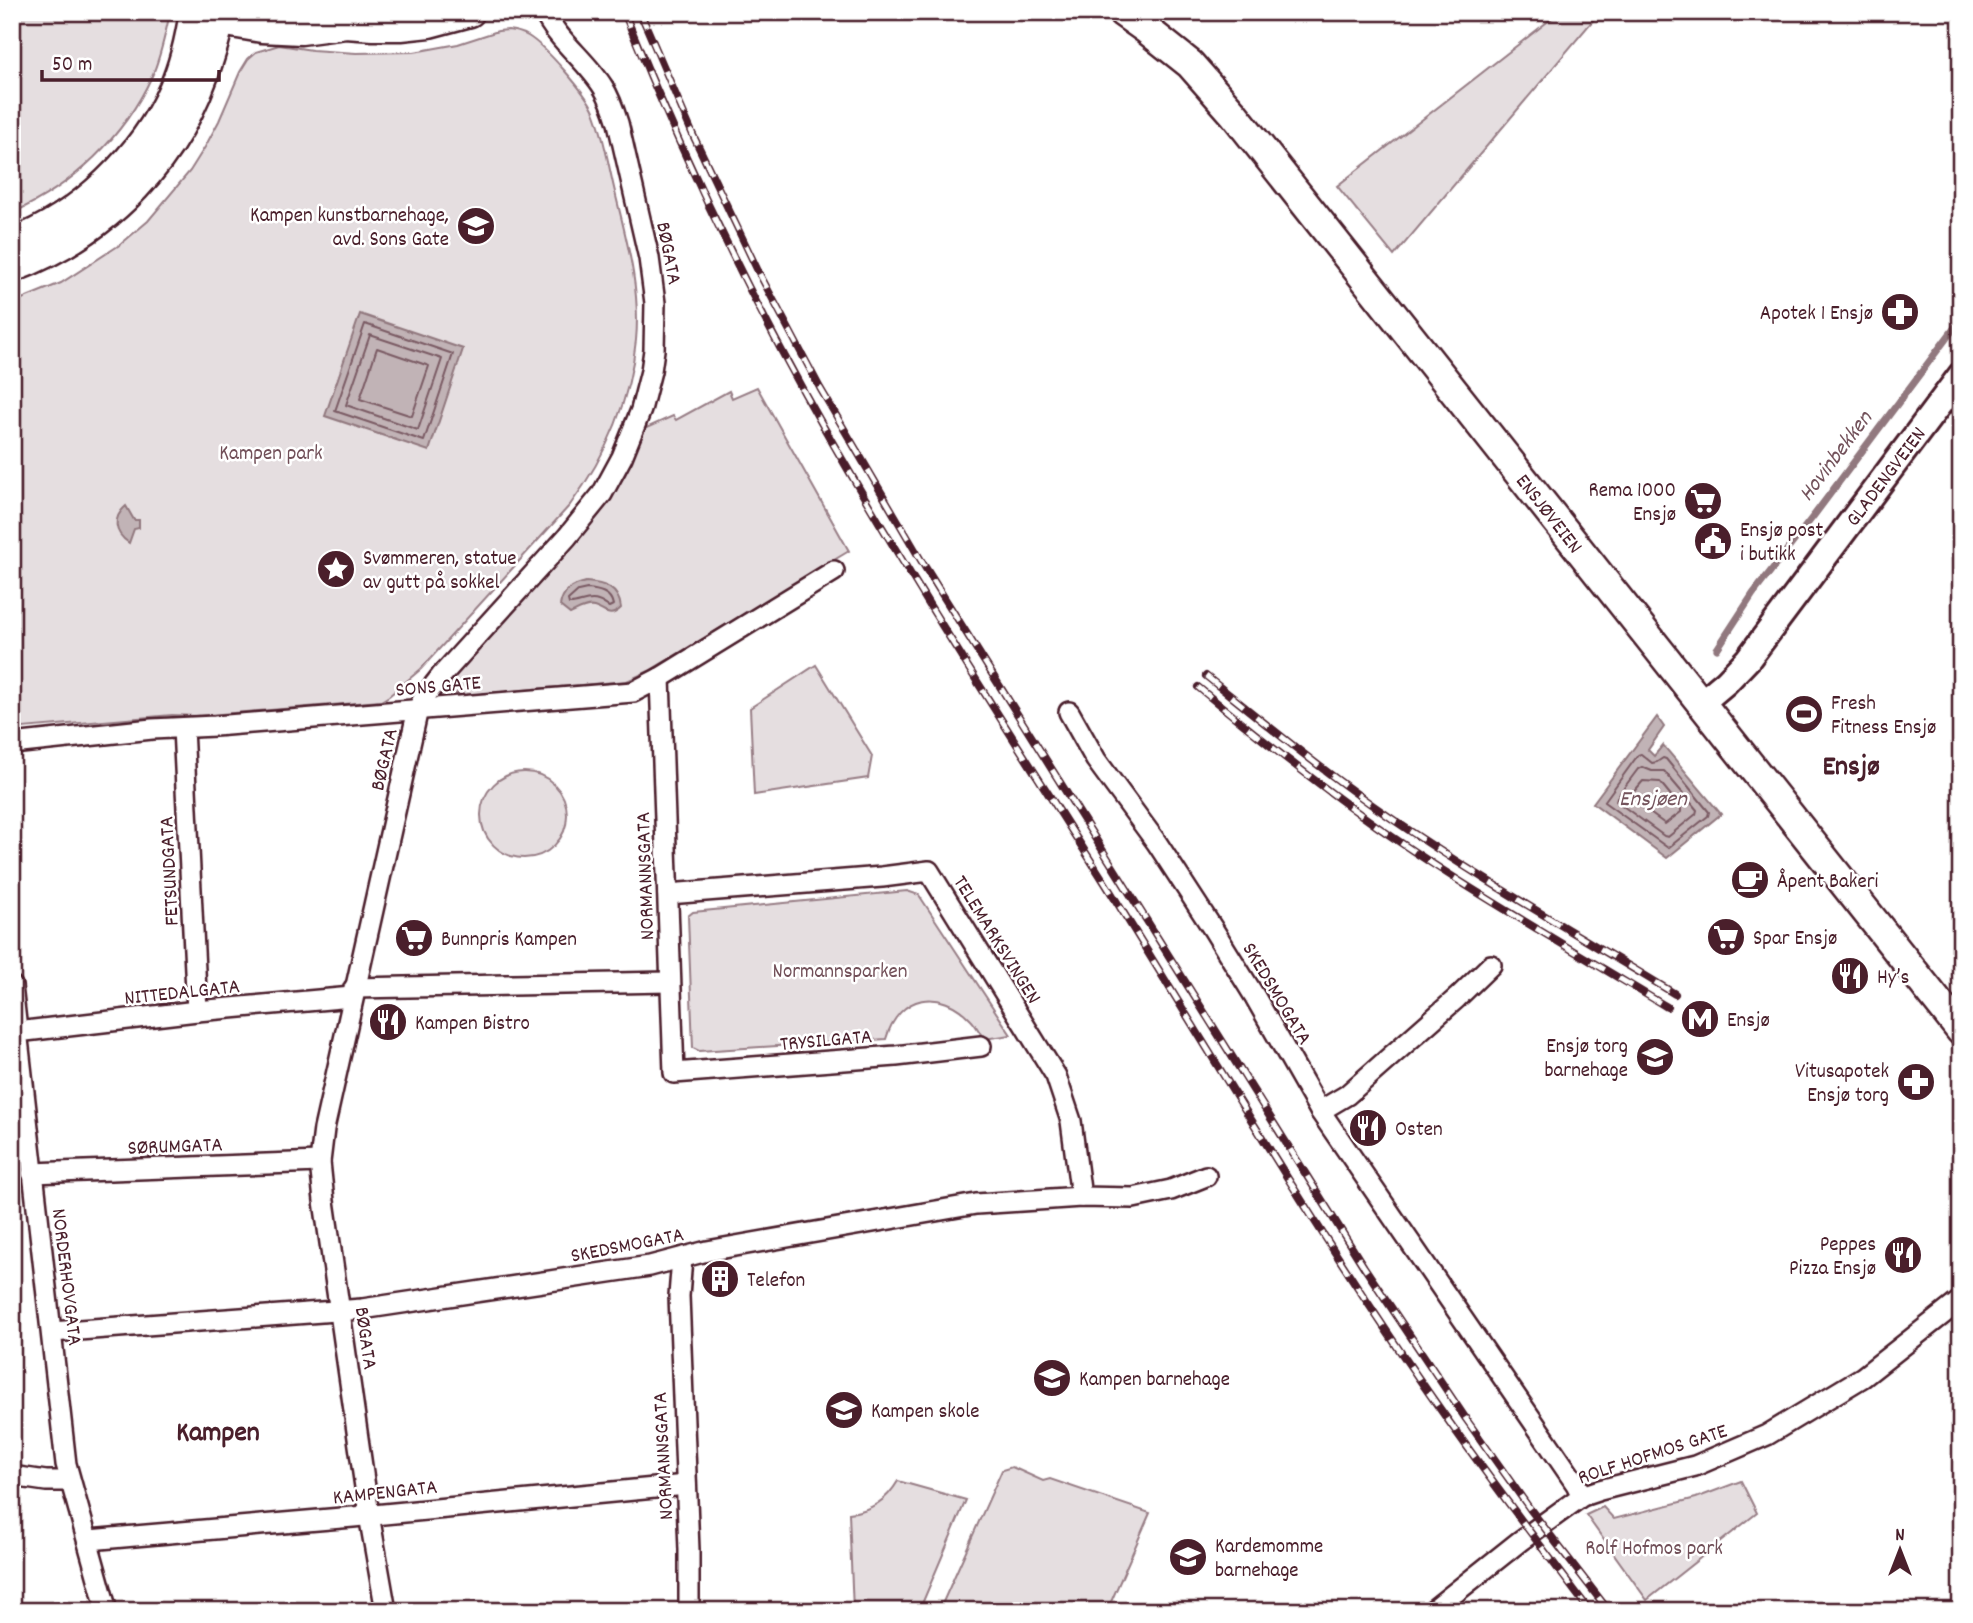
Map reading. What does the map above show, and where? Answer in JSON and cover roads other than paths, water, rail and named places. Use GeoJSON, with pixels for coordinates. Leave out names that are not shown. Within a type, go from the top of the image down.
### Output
{"type":"FeatureCollection","features":[{"type":"Feature","properties":{"kind":"main road"},"geometry":{"type":"LineString","coordinates":[[210,14],[262,28],[301,30],[333,18],[401,26],[429,23],[470,12]]}},
{"type":"Feature","properties":{"kind":"main road","name":"ENSJØVEIEN"},"geometry":{"type":"LineString","coordinates":[[1122,12],[1190,64],[1234,114],[1961,1031]]}},
{"type":"Feature","properties":{"kind":"main road"},"geometry":{"type":"LineString","coordinates":[[12,243],[77,209],[110,179],[144,140],[172,93],[184,62],[210,14]]}},
{"type":"Feature","properties":{"kind":"main road"},"geometry":{"type":"LineString","coordinates":[[12,268],[50,252],[109,213],[166,150],[194,102],[204,76],[210,14]]}},
{"type":"Feature","properties":{"kind":"street","name":"BØGATA"},"geometry":{"type":"LineString","coordinates":[[386,1611],[369,1515],[324,1201],[320,1162],[324,1129],[418,709],[441,676],[567,537],[602,494],[635,429],[651,371],[656,325],[653,280],[618,123],[611,103],[603,87],[553,27],[544,12]]}},
{"type":"Feature","properties":{"kind":"street","name":"GLADENGVEIEN"},"geometry":{"type":"LineString","coordinates":[[1700,704],[1748,659],[1961,375]]}},
{"type":"Feature","properties":{"kind":"street","name":"SONS GATE"},"geometry":{"type":"LineString","coordinates":[[12,744],[152,729],[633,692],[834,571]]}},
{"type":"Feature","properties":{"kind":"street","name":"NORMANNSGATA"},"geometry":{"type":"LineString","coordinates":[[660,678],[674,1073]]}},
{"type":"Feature","properties":{"kind":"street","name":"SKEDSMOGATA"},"geometry":{"type":"LineString","coordinates":[[1069,712],[1096,760],[1157,843],[1213,929],[1320,1111],[1583,1496]]}},
{"type":"Feature","properties":{"kind":"street","name":"FETSUNDGATA"},"geometry":{"type":"LineString","coordinates":[[183,728],[197,1011]]}},
{"type":"Feature","properties":{"kind":"street","name":"TELEMARKSVINGEN"},"geometry":{"type":"LineString","coordinates":[[668,894],[929,871],[1056,1076],[1071,1121],[1081,1198]]}},
{"type":"Feature","properties":{"kind":"street"},"geometry":{"type":"LineString","coordinates":[[1320,1111],[1347,1095],[1491,965]]}},
{"type":"Feature","properties":{"kind":"street","name":"NITTEDALGATA"},"geometry":{"type":"LineString","coordinates":[[17,1032],[353,993],[669,982]]}},
{"type":"Feature","properties":{"kind":"street","name":"NORDERHOVGATA"},"geometry":{"type":"LineString","coordinates":[[12,986],[64,1450],[70,1481],[89,1540],[107,1611]]}},
{"type":"Feature","properties":{"kind":"street","name":"TRYSILGATA"},"geometry":{"type":"LineString","coordinates":[[674,1073],[896,1056],[981,1046]]}},
{"type":"Feature","properties":{"kind":"street","name":"SØRUMGATA"},"geometry":{"type":"LineString","coordinates":[[32,1173],[320,1162]]}},
{"type":"Feature","properties":{"kind":"street","name":"SKEDSMOGATA"},"geometry":{"type":"LineString","coordinates":[[52,1332],[340,1312],[650,1266],[707,1251],[976,1204],[1142,1197],[1171,1190],[1206,1176]]}},
{"type":"Feature","properties":{"kind":"street","name":"NORMANNSGATA"},"geometry":{"type":"LineString","coordinates":[[682,1258],[679,1296],[689,1611]]}},
{"type":"Feature","properties":{"kind":"street","name":"ROLF HOFMOS GATE"},"geometry":{"type":"LineString","coordinates":[[1432,1611],[1520,1541],[1583,1496],[1695,1466],[1767,1436],[1863,1377],[1961,1300]]}},
{"type":"Feature","properties":{"kind":"street"},"geometry":{"type":"LineString","coordinates":[[12,1476],[70,1481]]}},
{"type":"Feature","properties":{"kind":"street","name":"KAMPENGATA"},"geometry":{"type":"LineString","coordinates":[[89,1540],[686,1485]]}},
{"type":"Feature","properties":{"kind":"water"},"geometry":{"type":"Polygon","coordinates":[[[360,314],[463,349],[429,451],[325,416],[360,314]]]}},
{"type":"Feature","properties":{"kind":"water"},"geometry":{"type":"Polygon","coordinates":[[[126,506],[134,520],[139,520],[139,528],[134,529],[129,543],[120,535],[117,525],[118,515],[126,506]]]}},
{"type":"Feature","properties":{"kind":"water"},"geometry":{"type":"Polygon","coordinates":[[[586,582],[610,588],[620,601],[621,608],[610,614],[588,607],[570,614],[560,606],[568,590],[586,582]]]}},
{"type":"Feature","properties":{"kind":"water","name":"Ensjøen"},"geometry":{"type":"Polygon","coordinates":[[[1657,717],[1664,727],[1648,750],[1654,756],[1663,745],[1721,814],[1667,858],[1593,803],[1657,717]]]}},
{"type":"Feature","properties":{"kind":"waterway","name":"Hovinbekken"},"geometry":{"type":"LineString","coordinates":[[1717,649],[1753,594],[1961,319]]}},
{"type":"Feature","properties":{"kind":"railway"},"geometry":{"type":"LineString","coordinates":[[624,12],[665,110],[732,254],[805,394],[877,518],[1358,1288],[1467,1446],[1590,1611]]}},
{"type":"Feature","properties":{"kind":"railway"},"geometry":{"type":"LineString","coordinates":[[640,12],[693,135],[758,271],[820,388],[925,567],[1364,1267],[1530,1509],[1609,1611]]}},
{"type":"Feature","properties":{"kind":"railway"},"geometry":{"type":"LineString","coordinates":[[1206,676],[1365,800],[1423,840],[1675,994]]}},
{"type":"Feature","properties":{"kind":"railway"},"geometry":{"type":"LineString","coordinates":[[1198,687],[1309,776],[1413,851],[1667,1007]]}},
{"type":"Feature","properties":{"kind":"place","name":"Kampen kunstbarnehage, avd. Sons Gate"},"geometry":{"type":"Point","coordinates":[476,226]}},
{"type":"Feature","properties":{"kind":"place","name":"Apotek 1 Ensjø"},"geometry":{"type":"Point","coordinates":[1900,312]}},
{"type":"Feature","properties":{"kind":"place","name":"Rema 1000 Ensjø"},"geometry":{"type":"Point","coordinates":[1703,501]}},
{"type":"Feature","properties":{"kind":"place","name":"Ensjø post i butikk"},"geometry":{"type":"Point","coordinates":[1713,541]}},
{"type":"Feature","properties":{"kind":"place","name":"Svømmeren, statue av gutt på sokkel"},"geometry":{"type":"Point","coordinates":[336,569]}},
{"type":"Feature","properties":{"kind":"place","name":"Fresh Fitness Ensjø"},"geometry":{"type":"Point","coordinates":[1804,714]}},
{"type":"Feature","properties":{"kind":"place","name":"Åpent Bakeri"},"geometry":{"type":"Point","coordinates":[1750,880]}},
{"type":"Feature","properties":{"kind":"place","name":"Spar Ensjø"},"geometry":{"type":"Point","coordinates":[1726,937]}},
{"type":"Feature","properties":{"kind":"place","name":"Bunnpris Kampen"},"geometry":{"type":"Point","coordinates":[414,938]}},
{"type":"Feature","properties":{"kind":"place","name":"Hy’s"},"geometry":{"type":"Point","coordinates":[1850,976]}},
{"type":"Feature","properties":{"kind":"place","name":"Ensjø"},"geometry":{"type":"Point","coordinates":[1700,1019]}},
{"type":"Feature","properties":{"kind":"place","name":"Kampen Bistro"},"geometry":{"type":"Point","coordinates":[388,1022]}},
{"type":"Feature","properties":{"kind":"place","name":"Ensjø torg barnehage"},"geometry":{"type":"Point","coordinates":[1655,1057]}},
{"type":"Feature","properties":{"kind":"place","name":"Vitusapotek Ensjø torg"},"geometry":{"type":"Point","coordinates":[1916,1082]}},
{"type":"Feature","properties":{"kind":"place","name":"Osten"},"geometry":{"type":"Point","coordinates":[1368,1128]}},
{"type":"Feature","properties":{"kind":"place","name":"Peppes Pizza Ensjø"},"geometry":{"type":"Point","coordinates":[1903,1255]}},
{"type":"Feature","properties":{"kind":"place","name":"Telefon"},"geometry":{"type":"Point","coordinates":[720,1279]}},
{"type":"Feature","properties":{"kind":"place","name":"Kampen barnehage"},"geometry":{"type":"Point","coordinates":[1052,1378]}},
{"type":"Feature","properties":{"kind":"place","name":"Kampen skole"},"geometry":{"type":"Point","coordinates":[844,1410]}},
{"type":"Feature","properties":{"kind":"place","name":"Kardemomme barnehage"},"geometry":{"type":"Point","coordinates":[1188,1557]}},
{"type":"Feature","properties":{"kind":"district","name":"Ensjø"},"geometry":{"type":"Point","coordinates":[1851,764]}},
{"type":"Feature","properties":{"kind":"district","name":"Kampen"},"geometry":{"type":"Point","coordinates":[218,1430]}},
{"type":"Feature","properties":{"kind":"park label","name":"Kampen park"},"geometry":{"type":"Point","coordinates":[271,452]}},
{"type":"Feature","properties":{"kind":"park label","name":"Normannsparken"},"geometry":{"type":"Point","coordinates":[840,970]}},
{"type":"Feature","properties":{"kind":"park label","name":"Rolf Hofmos park"},"geometry":{"type":"Point","coordinates":[1654,1547]}}]}
